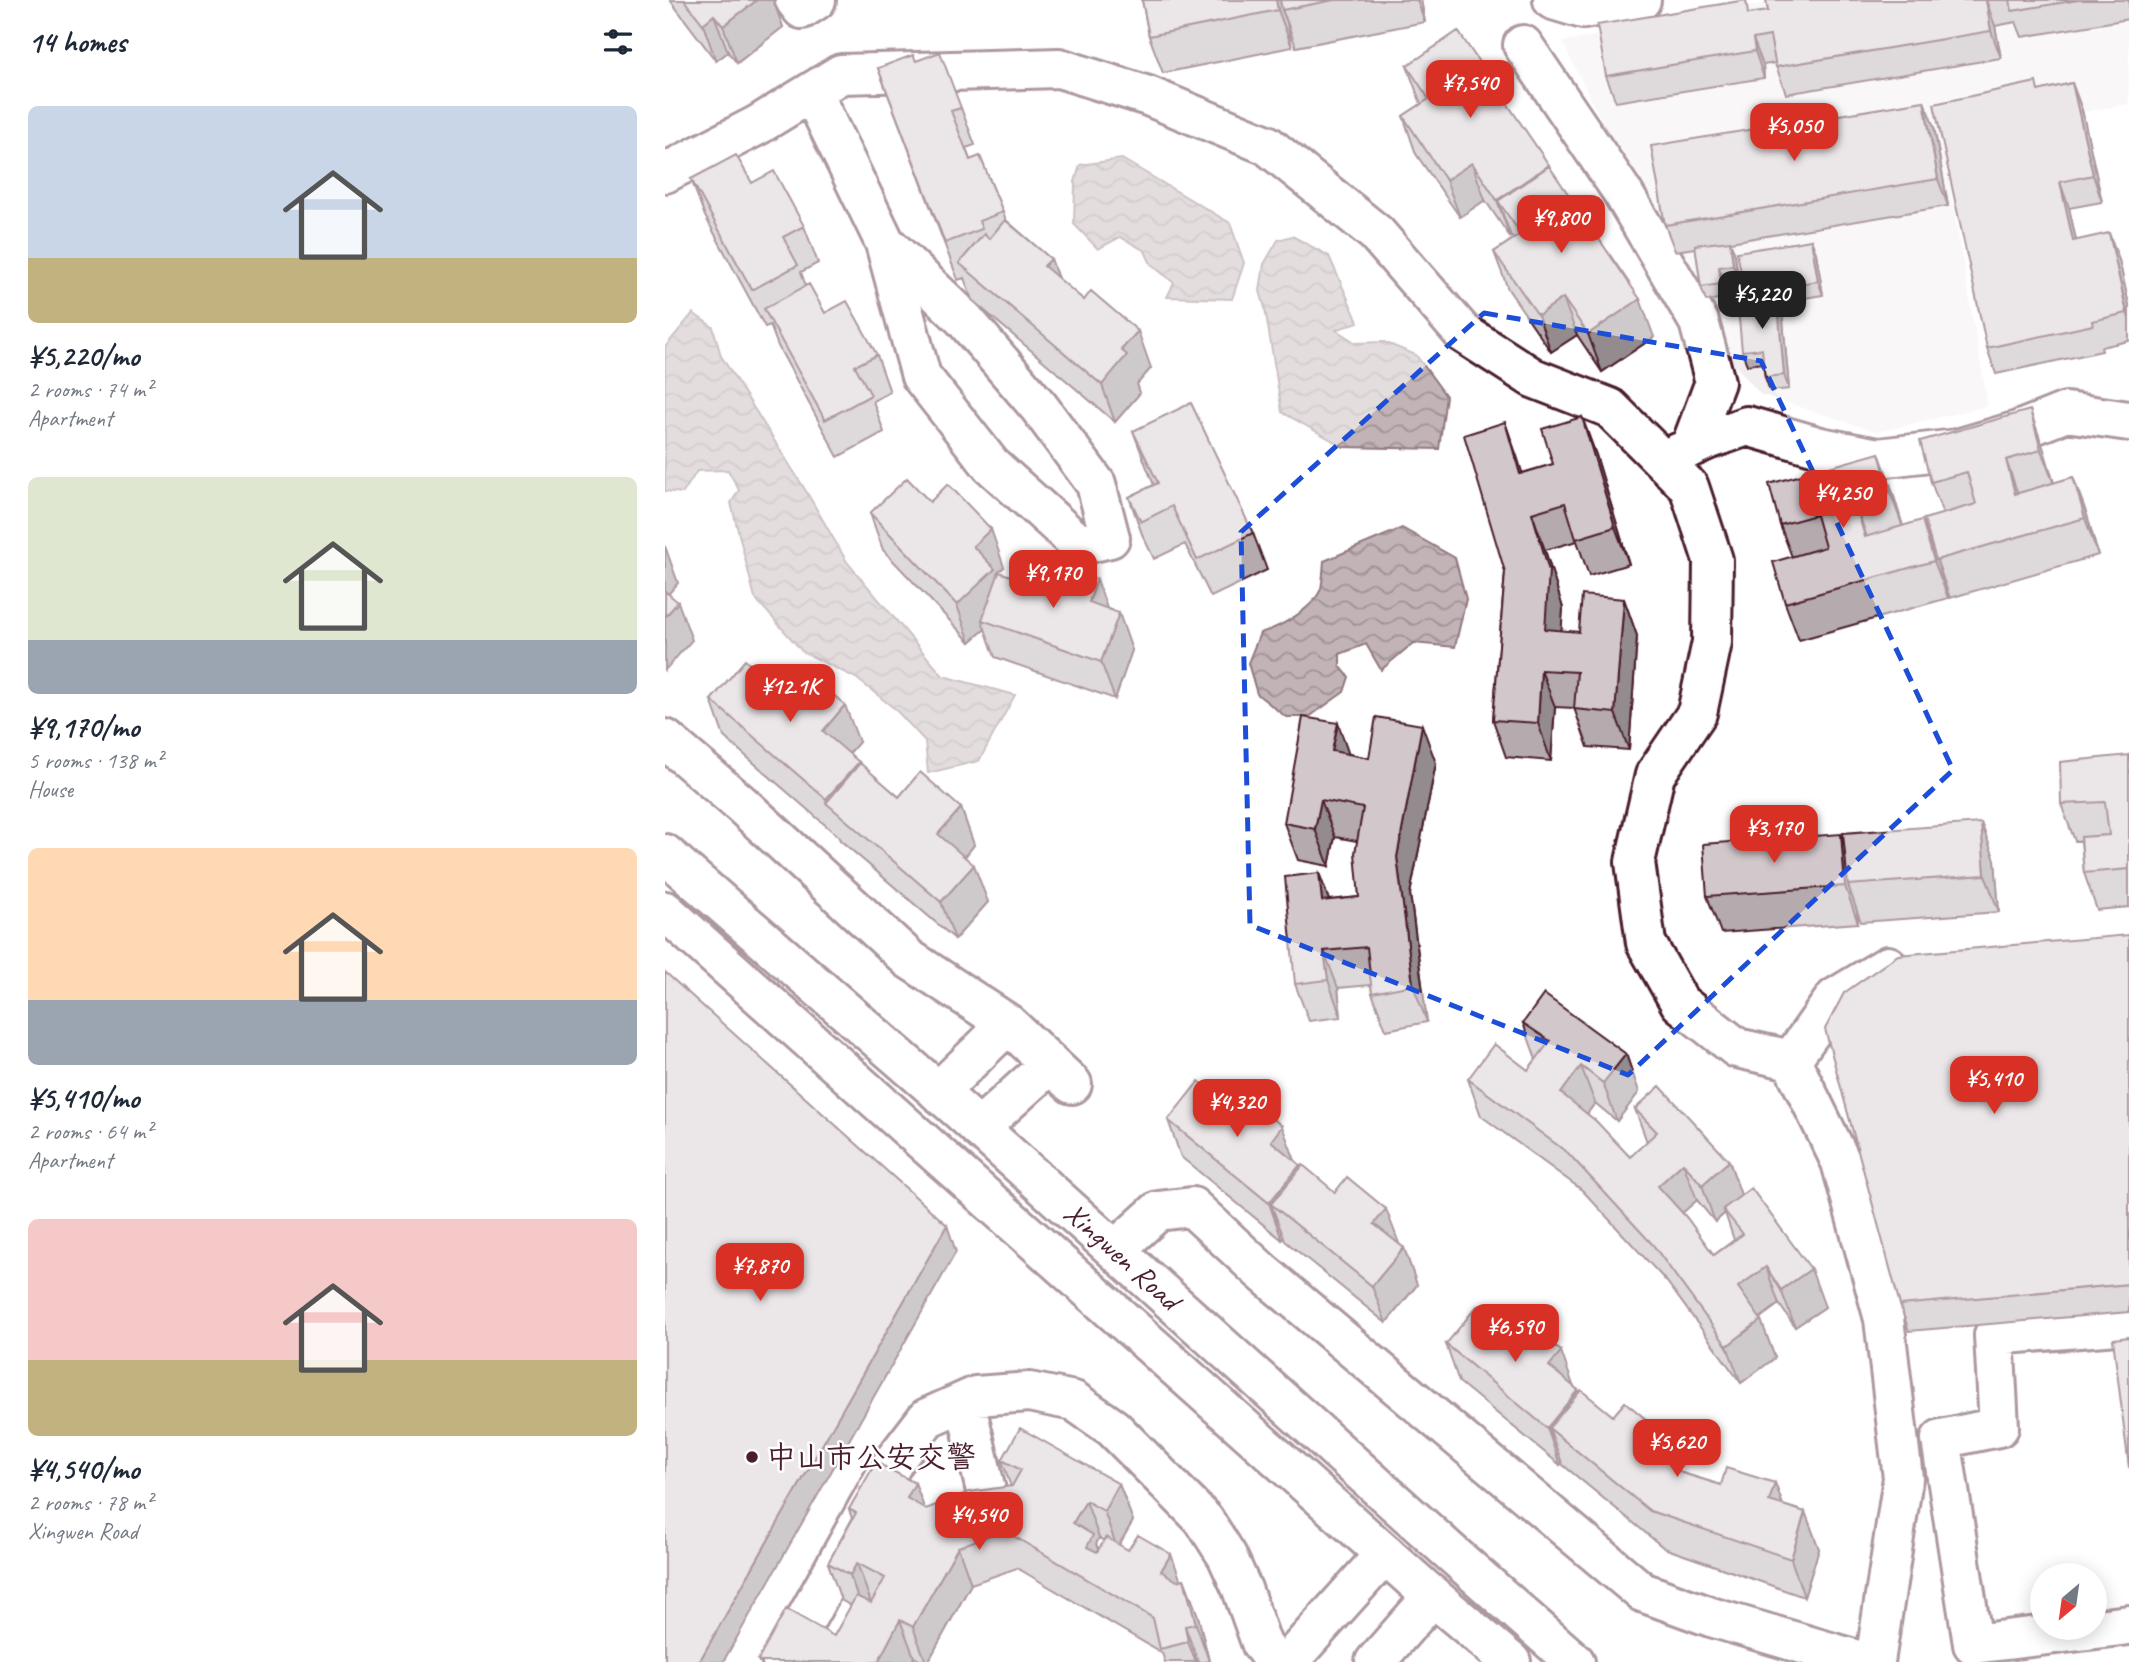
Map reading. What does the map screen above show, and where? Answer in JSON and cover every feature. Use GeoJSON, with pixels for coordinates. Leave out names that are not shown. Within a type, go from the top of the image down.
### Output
{"type":"FeatureCollection","features":[{"type":"Feature","properties":{"kind":"street"},"geometry":{"type":"LineString","coordinates":[[795,0],[802,9],[816,0]]}},
{"type":"Feature","properties":{"kind":"street"},"geometry":{"type":"LineString","coordinates":[[1553,0],[1583,9],[1641,0]]}},
{"type":"Feature","properties":{"kind":"street"},"geometry":{"type":"LineString","coordinates":[[1523,45],[1623,193],[1699,322],[1715,382],[1676,454]]}},
{"type":"Feature","properties":{"kind":"street"},"geometry":{"type":"LineString","coordinates":[[665,173],[758,125],[841,74],[1059,68],[1148,96],[1267,145],[1376,233],[1463,334],[1533,379],[1610,408],[1676,454],[1713,559],[1711,642],[1697,713],[1655,775],[1635,862],[1646,943],[1680,1003],[1737,1048],[1791,1060]]}},
{"type":"Feature","properties":{"kind":"street"},"geometry":{"type":"LineString","coordinates":[[811,92],[885,243],[921,376],[991,465],[1080,545],[1110,538],[1096,484],[1039,407],[963,318],[885,243]]}},
{"type":"Feature","properties":{"kind":"street"},"geometry":{"type":"LineString","coordinates":[[1676,454],[1748,426],[1820,447],[1878,458],[1957,449],[2018,431],[2066,412],[2129,421]]}},
{"type":"Feature","properties":{"kind":"street"},"geometry":{"type":"LineString","coordinates":[[665,739],[741,804],[909,959],[1008,1024],[1061,1074],[979,1128]]}},
{"type":"Feature","properties":{"kind":"street","name":"Xingwen Road"},"geometry":{"type":"LineString","coordinates":[[665,854],[979,1128],[1575,1662]]}},
{"type":"Feature","properties":{"kind":"street","name":"Xingwen Road"},"geometry":{"type":"LineString","coordinates":[[665,911],[1433,1597],[1511,1662]]}},
{"type":"Feature","properties":{"kind":"street"},"geometry":{"type":"LineString","coordinates":[[1791,1060],[1835,998],[1899,960],[1926,957]]}},
{"type":"Feature","properties":{"kind":"street"},"geometry":{"type":"LineString","coordinates":[[938,1092],[1008,1024]]}},
{"type":"Feature","properties":{"kind":"street"},"geometry":{"type":"LineString","coordinates":[[1791,1060],[1841,1162],[1884,1319],[1903,1478],[1875,1662]]}},
{"type":"Feature","properties":{"kind":"street"},"geometry":{"type":"LineString","coordinates":[[1115,1250],[1157,1211],[1192,1207],[1262,1272],[1642,1592],[1711,1617],[1864,1662]]}},
{"type":"Feature","properties":{"kind":"street"},"geometry":{"type":"LineString","coordinates":[[2080,1640],[1973,1644],[1941,1439],[1999,1427],[1994,1335],[2129,1324]]}},
{"type":"Feature","properties":{"kind":"street"},"geometry":{"type":"LineString","coordinates":[[782,1662],[894,1461],[927,1418],[976,1396],[1029,1392],[1074,1401],[1113,1428],[1204,1520],[1227,1556],[1262,1645],[1275,1662]]}},
{"type":"Feature","properties":{"kind":"street"},"geometry":{"type":"LineString","coordinates":[[965,1401],[990,1508]]}},
{"type":"Feature","properties":{"kind":"street"},"geometry":{"type":"LineString","coordinates":[[1288,1662],[1385,1554]]}},
{"type":"Feature","properties":{"kind":"street"},"geometry":{"type":"LineString","coordinates":[[1375,1662],[1433,1597]]}},
{"type":"Feature","properties":{"kind":"highlighted area"},"geometry":{"type":"Polygon","coordinates":[[[1484,313],[1761,361],[1953,770],[1628,1075],[1250,925],[1241,532],[1484,313]]]}},
{"type":"Feature","properties":{"kind":"shaded area"},"geometry":{"type":"Polygon","coordinates":[[[1783,0],[2129,0],[2129,104],[1941,136],[1988,406],[1877,432],[1760,394],[1712,339],[1562,42],[1783,0]]]}},
{"type":"Feature","properties":{"kind":"water"},"geometry":{"type":"Polygon","coordinates":[[[1122,159],[1230,223],[1244,263],[1232,299],[1167,297],[1174,283],[1151,264],[1145,251],[1120,237],[1098,249],[1074,224],[1075,182],[1080,165],[1122,159]]]}},
{"type":"Feature","properties":{"kind":"water"},"geometry":{"type":"Polygon","coordinates":[[[1292,236],[1329,256],[1358,322],[1336,330],[1356,343],[1384,342],[1416,355],[1446,396],[1439,449],[1344,447],[1282,412],[1260,291],[1264,264],[1278,240],[1292,236]]]}},
{"type":"Feature","properties":{"kind":"water"},"geometry":{"type":"Polygon","coordinates":[[[693,313],[713,327],[721,356],[847,562],[943,676],[1015,695],[979,761],[928,773],[925,741],[895,709],[856,678],[803,652],[755,598],[731,503],[739,490],[728,470],[697,471],[683,493],[665,491],[665,347],[693,313]]]}},
{"type":"Feature","properties":{"kind":"water"},"geometry":{"type":"Polygon","coordinates":[[[1402,528],[1455,558],[1466,599],[1455,647],[1413,643],[1381,670],[1366,644],[1340,654],[1340,666],[1349,677],[1344,692],[1309,717],[1286,717],[1257,694],[1248,663],[1260,633],[1286,622],[1312,603],[1321,588],[1324,561],[1402,528]]]}},
{"type":"Feature","properties":{"kind":"building"},"geometry":{"type":"Polygon","coordinates":[[[684,0],[757,0],[723,26],[714,15],[703,24],[684,0]]]}},
{"type":"Feature","properties":{"kind":"building"},"geometry":{"type":"Polygon","coordinates":[[[1142,0],[1276,0],[1278,10],[1149,36],[1142,0]]]}},
{"type":"Feature","properties":{"kind":"building"},"geometry":{"type":"Polygon","coordinates":[[[1280,0],[1334,0],[1282,10],[1280,0]]]}},
{"type":"Feature","properties":{"kind":"building"},"geometry":{"type":"Polygon","coordinates":[[[1746,0],[1748,14],[1768,11],[1766,0],[1986,0],[1991,31],[1776,67],[1770,36],[1753,39],[1755,51],[1606,76],[1597,25],[1746,0]]]}},
{"type":"Feature","properties":{"kind":"building"},"geometry":{"type":"Polygon","coordinates":[[[2010,0],[2078,0],[2012,11],[2010,0]]]}},
{"type":"Feature","properties":{"kind":"building"},"geometry":{"type":"Polygon","coordinates":[[[1458,31],[1549,165],[1497,200],[1472,163],[1446,180],[1403,116],[1429,99],[1407,66],[1458,31]]]}},
{"type":"Feature","properties":{"kind":"building"},"geometry":{"type":"Polygon","coordinates":[[[940,52],[961,108],[951,111],[970,160],[980,156],[1003,212],[979,221],[982,229],[945,243],[878,68],[913,55],[916,61],[940,52]]]}},
{"type":"Feature","properties":{"kind":"building"},"geometry":{"type":"Polygon","coordinates":[[[2036,82],[2038,91],[2072,83],[2093,175],[2060,182],[2073,241],[2109,233],[2127,313],[2092,321],[2093,325],[1987,348],[1934,104],[2036,82]]]}},
{"type":"Feature","properties":{"kind":"building"},"geometry":{"type":"Polygon","coordinates":[[[1924,101],[1938,179],[1665,225],[1651,146],[1924,101]]]}},
{"type":"Feature","properties":{"kind":"building"},"geometry":{"type":"Polygon","coordinates":[[[736,155],[752,183],[774,171],[804,226],[783,237],[798,265],[752,290],[691,179],[736,155]]]}},
{"type":"Feature","properties":{"kind":"building"},"geometry":{"type":"Polygon","coordinates":[[[1549,166],[1640,299],[1588,334],[1563,298],[1538,315],[1494,252],[1521,234],[1498,201],[1549,166]]]}},
{"type":"Feature","properties":{"kind":"building"},"geometry":{"type":"Polygon","coordinates":[[[1005,220],[1051,259],[1044,266],[1084,300],[1091,291],[1138,331],[1121,350],[1127,355],[1102,385],[959,263],[984,234],[989,239],[1005,220]]]}},
{"type":"Feature","properties":{"kind":"building"},"geometry":{"type":"Polygon","coordinates":[[[1811,240],[1818,281],[1745,293],[1737,252],[1811,240]]]}},
{"type":"Feature","properties":{"kind":"building"},"geometry":{"type":"Polygon","coordinates":[[[1730,241],[1733,265],[1719,267],[1721,284],[1701,287],[1695,245],[1730,241]]]}},
{"type":"Feature","properties":{"kind":"building"},"geometry":{"type":"Polygon","coordinates":[[[809,284],[825,313],[847,301],[877,355],[855,366],[871,395],[825,420],[764,309],[809,284]]]}},
{"type":"Feature","properties":{"kind":"building"},"geometry":{"type":"Polygon","coordinates":[[[1777,294],[1784,375],[1765,377],[1762,349],[1742,351],[1737,298],[1777,294]]]}},
{"type":"Feature","properties":{"kind":"building"},"geometry":{"type":"Polygon","coordinates":[[[1191,403],[1253,533],[1197,560],[1172,506],[1141,522],[1129,497],[1158,483],[1133,431],[1191,403]]]}},
{"type":"Feature","properties":{"kind":"building"},"geometry":{"type":"Polygon","coordinates":[[[2030,410],[2041,450],[2006,460],[2015,494],[2073,477],[2085,518],[1936,560],[1924,519],[1976,504],[1967,472],[1931,482],[1920,441],[2030,410]]]}},
{"type":"Feature","properties":{"kind":"building"},"geometry":{"type":"Polygon","coordinates":[[[1582,417],[1615,527],[1576,539],[1565,503],[1532,513],[1549,571],[1545,629],[1579,632],[1582,595],[1624,599],[1615,713],[1574,709],[1577,672],[1541,670],[1538,723],[1493,720],[1505,572],[1464,435],[1505,422],[1520,474],[1553,464],[1542,429],[1582,417]]]}},
{"type":"Feature","properties":{"kind":"building"},"geometry":{"type":"Polygon","coordinates":[[[1879,453],[1890,492],[1855,503],[1865,537],[1922,520],[1934,561],[1785,603],[1773,562],[1825,547],[1816,515],[1780,525],[1769,484],[1879,453]]]}},
{"type":"Feature","properties":{"kind":"building"},"geometry":{"type":"Polygon","coordinates":[[[907,478],[930,502],[948,484],[991,529],[973,546],[995,569],[957,605],[870,513],[907,478]]]}},
{"type":"Feature","properties":{"kind":"building"},"geometry":{"type":"Polygon","coordinates":[[[1039,559],[1097,579],[1089,602],[1119,613],[1101,662],[982,620],[999,572],[1030,582],[1039,559]]]}},
{"type":"Feature","properties":{"kind":"building"},"geometry":{"type":"Polygon","coordinates":[[[665,591],[678,602],[665,617],[665,591]]]}},
{"type":"Feature","properties":{"kind":"building"},"geometry":{"type":"Polygon","coordinates":[[[745,660],[783,694],[804,669],[845,705],[823,731],[859,762],[826,799],[711,700],[745,660]]]}},
{"type":"Feature","properties":{"kind":"building"},"geometry":{"type":"Polygon","coordinates":[[[1303,717],[1338,723],[1332,751],[1369,758],[1376,717],[1422,725],[1397,857],[1413,985],[1372,993],[1367,947],[1324,951],[1328,980],[1295,984],[1285,877],[1319,873],[1322,901],[1359,897],[1355,853],[1363,808],[1321,800],[1315,829],[1284,823],[1303,717]]]}},
{"type":"Feature","properties":{"kind":"building"},"geometry":{"type":"Polygon","coordinates":[[[2129,755],[2129,869],[2084,873],[2081,837],[2109,835],[2105,802],[2061,804],[2060,762],[2129,755]]]}},
{"type":"Feature","properties":{"kind":"building"},"geometry":{"type":"Polygon","coordinates":[[[860,763],[899,797],[920,772],[961,808],[938,834],[974,865],[941,902],[826,803],[860,763]]]}},
{"type":"Feature","properties":{"kind":"building"},"geometry":{"type":"Polygon","coordinates":[[[1981,823],[1985,875],[1848,885],[1843,833],[1981,823]]]}},
{"type":"Feature","properties":{"kind":"building"},"geometry":{"type":"Polygon","coordinates":[[[1841,834],[1845,886],[1707,896],[1703,844],[1841,834]]]}},
{"type":"Feature","properties":{"kind":"building"},"geometry":{"type":"Polygon","coordinates":[[[2129,935],[2129,1284],[1900,1305],[1825,1029],[1844,993],[1898,955],[2129,935]]]}},
{"type":"Feature","properties":{"kind":"building","name":"中山市公安交警"},"geometry":{"type":"Polygon","coordinates":[[[665,972],[947,1225],[699,1662],[665,1662],[665,972]]]}},
{"type":"Feature","properties":{"kind":"building"},"geometry":{"type":"Polygon","coordinates":[[[1544,994],[1626,1054],[1603,1083],[1581,1066],[1561,1093],[1596,1121],[1630,1157],[1657,1132],[1635,1109],[1660,1086],[1729,1161],[1702,1185],[1683,1163],[1658,1186],[1687,1218],[1714,1255],[1743,1234],[1723,1209],[1751,1188],[1811,1269],[1781,1290],[1766,1267],[1738,1287],[1761,1320],[1727,1346],[1653,1245],[1568,1153],[1468,1079],[1494,1044],[1528,1070],[1550,1041],[1523,1023],[1544,994]]]}},
{"type":"Feature","properties":{"kind":"building"},"geometry":{"type":"Polygon","coordinates":[[[1199,1081],[1231,1108],[1243,1094],[1282,1126],[1271,1141],[1300,1165],[1269,1203],[1168,1120],[1199,1081]]]}},
{"type":"Feature","properties":{"kind":"building"},"geometry":{"type":"Polygon","coordinates":[[[1303,1165],[1335,1192],[1347,1177],[1386,1209],[1374,1224],[1404,1248],[1372,1286],[1271,1204],[1303,1165]]]}},
{"type":"Feature","properties":{"kind":"building"},"geometry":{"type":"Polygon","coordinates":[[[1477,1306],[1509,1333],[1521,1319],[1561,1351],[1549,1366],[1578,1390],[1547,1428],[1446,1344],[1477,1306]]]}},
{"type":"Feature","properties":{"kind":"building"},"geometry":{"type":"Polygon","coordinates":[[[2129,1337],[2129,1468],[2113,1339],[2129,1337]]]}},
{"type":"Feature","properties":{"kind":"building"},"geometry":{"type":"Polygon","coordinates":[[[1581,1390],[1613,1416],[1625,1402],[1664,1434],[1652,1449],[1682,1473],[1721,1485],[1726,1468],[1775,1483],[1769,1501],[1805,1512],[1791,1559],[1650,1511],[1549,1428],[1581,1390]]]}},
{"type":"Feature","properties":{"kind":"building"},"geometry":{"type":"Polygon","coordinates":[[[1020,1428],[1119,1484],[1104,1511],[1086,1501],[1073,1523],[1093,1535],[1087,1547],[1097,1552],[1106,1537],[1128,1550],[1138,1535],[1171,1554],[1161,1571],[1177,1581],[1184,1579],[1196,1624],[1185,1626],[1188,1642],[1160,1649],[1153,1618],[1003,1530],[958,1547],[913,1627],[900,1620],[878,1662],[758,1660],[786,1609],[834,1636],[856,1596],[871,1603],[885,1578],[857,1563],[850,1575],[828,1563],[856,1513],[849,1509],[876,1462],[915,1483],[907,1498],[926,1509],[969,1492],[1012,1486],[1021,1470],[1002,1460],[1020,1428]]]}},
{"type":"Feature","properties":{"kind":"place","name":"中山市公安交警"},"geometry":{"type":"Point","coordinates":[752,1457]}}]}
